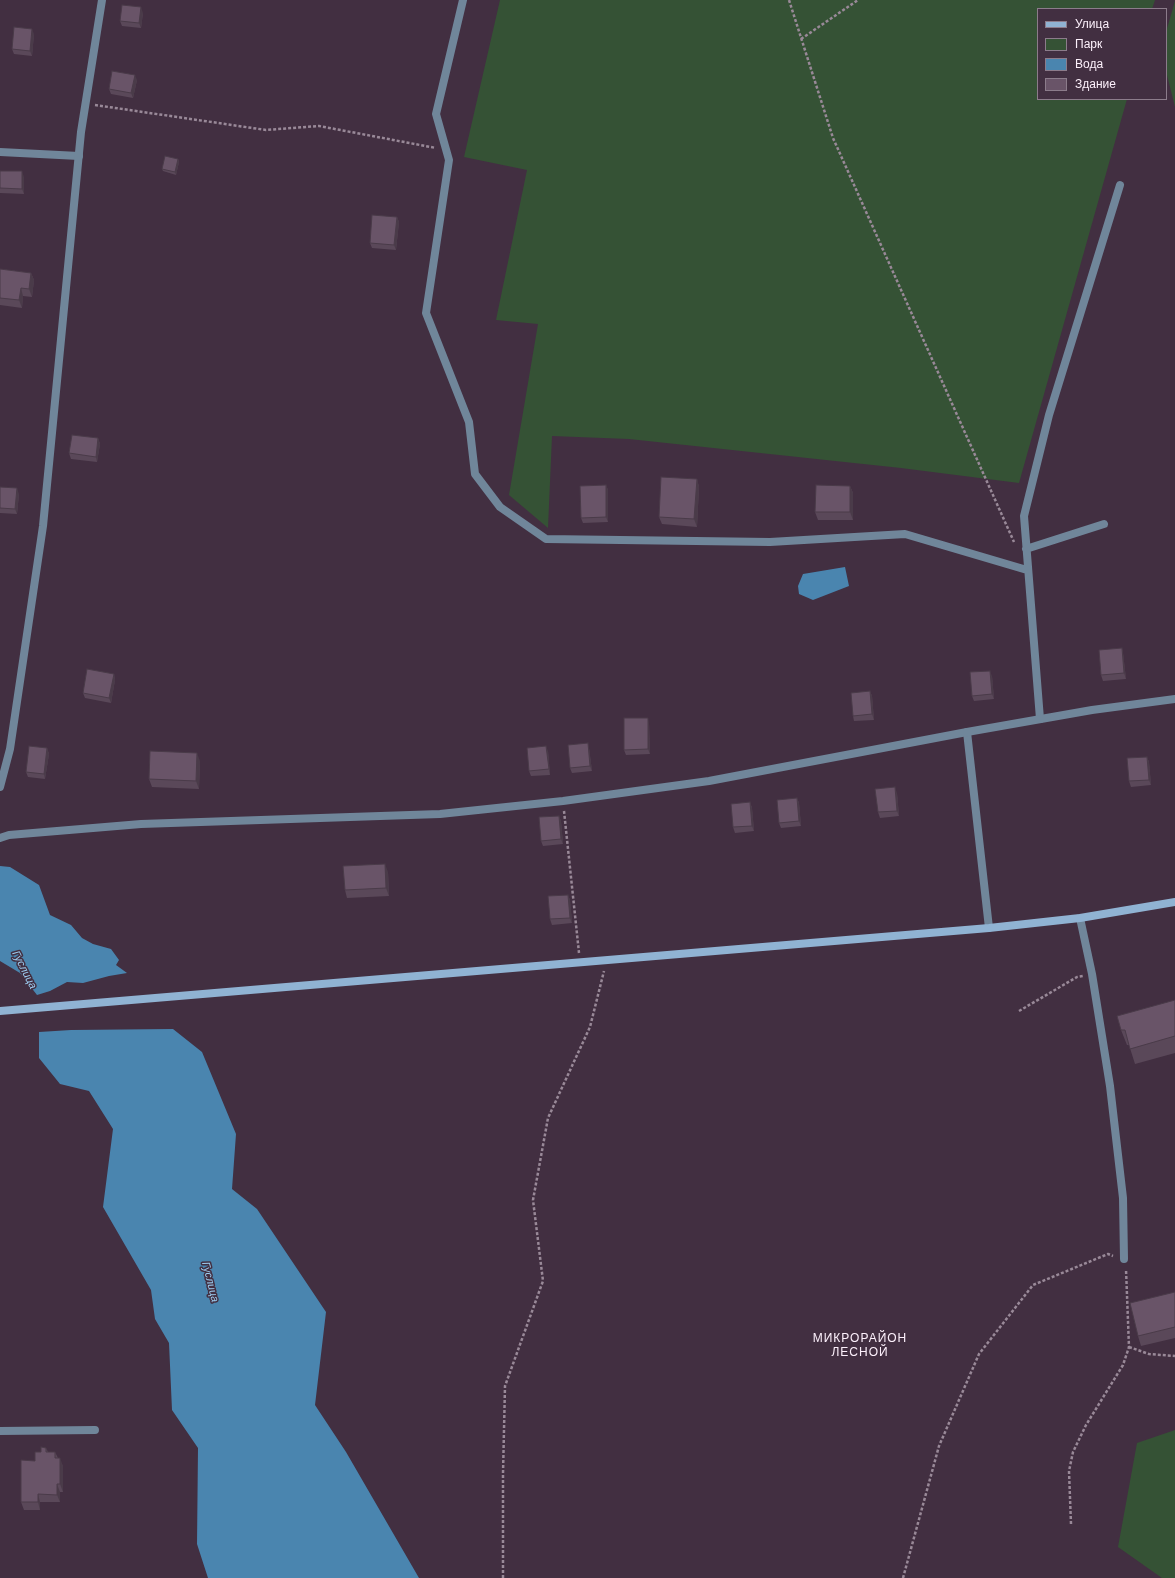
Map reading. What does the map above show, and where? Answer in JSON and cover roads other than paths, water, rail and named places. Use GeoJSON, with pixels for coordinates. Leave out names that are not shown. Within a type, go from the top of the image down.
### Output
{"type":"FeatureCollection","features":[{"type":"Feature","properties":{"kind":"main road"},"geometry":{"type":"LineString","coordinates":[[0,1011],[989,928],[1080,918],[1175,902]]}},
{"type":"Feature","properties":{"kind":"street"},"geometry":{"type":"LineString","coordinates":[[0,788],[10,749],[43,526],[79,156],[102,0]]}},
{"type":"Feature","properties":{"kind":"street"},"geometry":{"type":"LineString","coordinates":[[463,0],[436,114],[449,160],[426,313],[469,422],[475,474],[500,507],[546,539],[770,542],[905,534],[1027,570]]}},
{"type":"Feature","properties":{"kind":"street"},"geometry":{"type":"LineString","coordinates":[[0,152],[79,156]]}},
{"type":"Feature","properties":{"kind":"street"},"geometry":{"type":"LineString","coordinates":[[1040,719],[1027,570],[1022,548],[1024,516],[1049,415],[1120,185]]}},
{"type":"Feature","properties":{"kind":"street"},"geometry":{"type":"LineString","coordinates":[[1022,548],[1104,524]]}},
{"type":"Feature","properties":{"kind":"street"},"geometry":{"type":"LineString","coordinates":[[0,838],[9,835],[141,824],[440,814],[563,801],[710,781],[1040,719],[1175,699]]}},
{"type":"Feature","properties":{"kind":"street"},"geometry":{"type":"LineString","coordinates":[[967,732],[989,928]]}},
{"type":"Feature","properties":{"kind":"street"},"geometry":{"type":"LineString","coordinates":[[1080,918],[1092,974],[1110,1086],[1123,1198],[1124,1259]]}},
{"type":"Feature","properties":{"kind":"street"},"geometry":{"type":"LineString","coordinates":[[0,1431],[95,1430]]}},
{"type":"Feature","properties":{"kind":"water"},"geometry":{"type":"Polygon","coordinates":[[[845,567],[849,586],[813,600],[799,594],[798,586],[803,574],[845,567]]]}},
{"type":"Feature","properties":{"kind":"water","name":"Гуслица"},"geometry":{"type":"Polygon","coordinates":[[[0,866],[10,867],[39,885],[50,915],[71,925],[82,938],[93,944],[111,949],[119,960],[116,965],[127,973],[83,983],[67,982],[50,991],[37,995],[20,973],[0,961],[0,866]]]}},
{"type":"Feature","properties":{"kind":"water","name":"Гуслица"},"geometry":{"type":"Polygon","coordinates":[[[173,1029],[202,1052],[236,1134],[232,1189],[257,1209],[326,1312],[315,1405],[346,1452],[419,1578],[208,1578],[197,1544],[198,1448],[172,1410],[169,1343],[155,1319],[151,1290],[103,1207],[113,1129],[89,1091],[60,1084],[39,1058],[39,1032],[71,1030],[173,1029]]]}},
{"type":"Feature","properties":{"kind":"district","name":"МИКРОРАЙОН ЛЕСНОЙ"},"geometry":{"type":"Point","coordinates":[860,1346]}}]}
